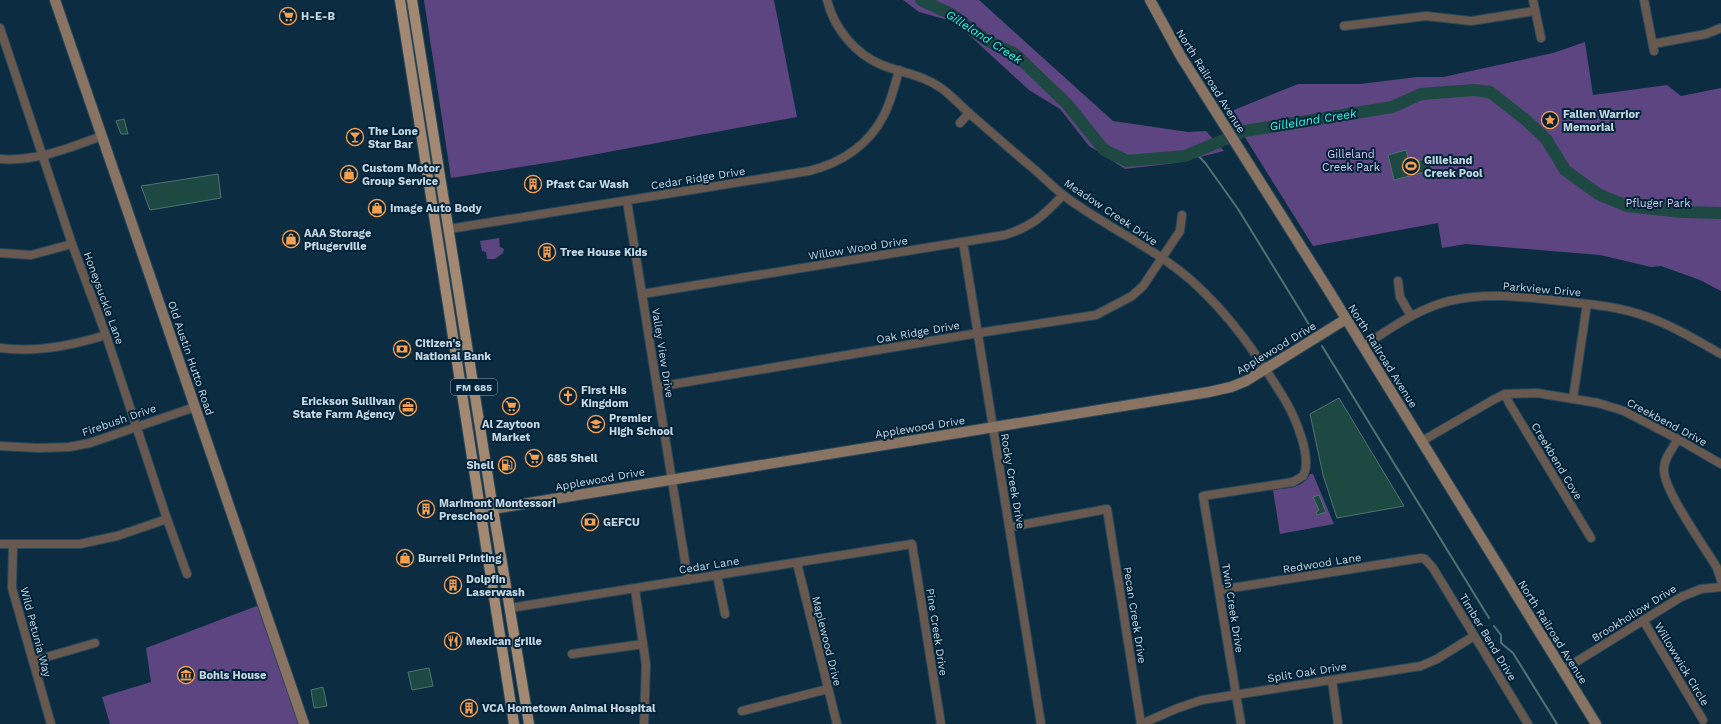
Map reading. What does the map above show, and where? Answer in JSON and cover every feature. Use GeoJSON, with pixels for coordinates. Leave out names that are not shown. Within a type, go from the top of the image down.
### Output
{"type":"FeatureCollection","features":[{"type":"Feature","properties":{"kind":"main road","name":"FM 685"},"geometry":{"type":"LineString","coordinates":[[400,0],[514,724]]}},
{"type":"Feature","properties":{"kind":"main road","name":"FM 685"},"geometry":{"type":"LineString","coordinates":[[412,0],[493,509],[529,724]]}},
{"type":"Feature","properties":{"kind":"street","name":"Old Austin Hutto Road"},"geometry":{"type":"LineString","coordinates":[[55,0],[304,724]]}},
{"type":"Feature","properties":{"kind":"street","name":"Meadow Creek Drive"},"geometry":{"type":"LineString","coordinates":[[827,0],[834,21],[848,40],[869,58],[920,77],[941,88],[1063,194],[1162,259],[1191,280],[1210,298],[1246,340],[1266,369],[1297,423],[1306,466],[1303,476],[1293,482],[1203,496]]}},
{"type":"Feature","properties":{"kind":"street","name":"North Railroad Avenue"},"geometry":{"type":"LineString","coordinates":[[1150,0],[1180,55],[1363,346],[1596,724]]}},
{"type":"Feature","properties":{"kind":"street"},"geometry":{"type":"LineString","coordinates":[[1533,0],[1541,38]]}},
{"type":"Feature","properties":{"kind":"street"},"geometry":{"type":"LineString","coordinates":[[1644,0],[1654,47],[1706,34],[1721,28]]}},
{"type":"Feature","properties":{"kind":"street"},"geometry":{"type":"LineString","coordinates":[[1344,26],[1426,16],[1471,21],[1535,11]]}},
{"type":"Feature","properties":{"kind":"street","name":"Honeysuckle Lane"},"geometry":{"type":"LineString","coordinates":[[0,28],[3,48],[43,156],[72,244],[106,335],[167,520],[187,574]]}},
{"type":"Feature","properties":{"kind":"street","name":"Cedar Ridge Drive"},"geometry":{"type":"LineString","coordinates":[[449,229],[809,171],[833,164],[846,157],[872,134],[884,115],[891,98],[899,70]]}},
{"type":"Feature","properties":{"kind":"street"},"geometry":{"type":"LineString","coordinates":[[960,123],[969,112]]}},
{"type":"Feature","properties":{"kind":"street"},"geometry":{"type":"LineString","coordinates":[[0,159],[43,156],[102,136]]}},
{"type":"Feature","properties":{"kind":"street"},"geometry":{"type":"LineString","coordinates":[[423,147],[436,146]]}},
{"type":"Feature","properties":{"kind":"street","name":"Willow Wood Drive"},"geometry":{"type":"LineString","coordinates":[[642,294],[1005,235],[1018,231],[1036,222],[1063,194]]}},
{"type":"Feature","properties":{"kind":"street","name":"Valley View Drive"},"geometry":{"type":"LineString","coordinates":[[626,201],[688,580]]}},
{"type":"Feature","properties":{"kind":"street","name":"Oak Ridge Drive"},"geometry":{"type":"LineString","coordinates":[[657,387],[978,333],[1096,315],[1132,296],[1143,286],[1180,231],[1182,216]]}},
{"type":"Feature","properties":{"kind":"street","name":"Rocky Creek Drive"},"geometry":{"type":"LineString","coordinates":[[963,242],[1041,724]]}},
{"type":"Feature","properties":{"kind":"street"},"geometry":{"type":"LineString","coordinates":[[0,253],[31,255],[72,244]]}},
{"type":"Feature","properties":{"kind":"street"},"geometry":{"type":"LineString","coordinates":[[1398,281],[1400,297],[1411,316]]}},
{"type":"Feature","properties":{"kind":"street","name":"Parkview Drive"},"geometry":{"type":"LineString","coordinates":[[1363,346],[1411,316],[1449,301],[1490,296],[1525,297],[1587,304],[1642,314],[1672,327],[1721,354]]}},
{"type":"Feature","properties":{"kind":"street"},"geometry":{"type":"LineString","coordinates":[[1573,398],[1587,304]]}},
{"type":"Feature","properties":{"kind":"street","name":"Applewood Drive"},"geometry":{"type":"LineString","coordinates":[[480,511],[1209,392],[1236,385],[1266,369],[1346,319]]}},
{"type":"Feature","properties":{"kind":"street"},"geometry":{"type":"LineString","coordinates":[[0,348],[18,351],[42,350],[80,343],[106,335]]}},
{"type":"Feature","properties":{"kind":"street","name":"Creekbend Drive"},"geometry":{"type":"LineString","coordinates":[[1422,441],[1478,407],[1506,394],[1537,393],[1573,398],[1624,410],[1721,464]]}},
{"type":"Feature","properties":{"kind":"street","name":"Creekbend Cove"},"geometry":{"type":"LineString","coordinates":[[1506,394],[1509,403],[1591,538]]}},
{"type":"Feature","properties":{"kind":"street","name":"Firebush Drive"},"geometry":{"type":"LineString","coordinates":[[0,446],[38,448],[69,447],[90,443],[195,407]]}},
{"type":"Feature","properties":{"kind":"street"},"geometry":{"type":"LineString","coordinates":[[1678,439],[1664,465],[1665,478],[1672,494],[1717,568],[1721,580]]}},
{"type":"Feature","properties":{"kind":"street","name":"Twin Creek Drive"},"geometry":{"type":"LineString","coordinates":[[1203,496],[1240,724]]}},
{"type":"Feature","properties":{"kind":"street","name":"Pecan Creek Drive"},"geometry":{"type":"LineString","coordinates":[[1010,527],[1107,509],[1141,724]]}},
{"type":"Feature","properties":{"kind":"street"},"geometry":{"type":"LineString","coordinates":[[0,544],[80,544],[117,536],[167,520]]}},
{"type":"Feature","properties":{"kind":"street","name":"Cedar Lane"},"geometry":{"type":"LineString","coordinates":[[510,608],[912,544]]}},
{"type":"Feature","properties":{"kind":"street","name":"Pine Creek Drive"},"geometry":{"type":"LineString","coordinates":[[912,544],[941,724]]}},
{"type":"Feature","properties":{"kind":"street","name":"Wild Petunia Way"},"geometry":{"type":"LineString","coordinates":[[13,545],[12,588],[51,724]]}},
{"type":"Feature","properties":{"kind":"street","name":"Redwood Lane"},"geometry":{"type":"LineString","coordinates":[[1219,590],[1421,558],[1428,561]]}},
{"type":"Feature","properties":{"kind":"street","name":"Timber Bend Drive"},"geometry":{"type":"LineString","coordinates":[[1428,561],[1528,724]]}},
{"type":"Feature","properties":{"kind":"street","name":"Maplewood Drive"},"geometry":{"type":"LineString","coordinates":[[797,563],[837,724]]}},
{"type":"Feature","properties":{"kind":"street"},"geometry":{"type":"LineString","coordinates":[[717,575],[725,614]]}},
{"type":"Feature","properties":{"kind":"street","name":"Brookhollow Drive"},"geometry":{"type":"LineString","coordinates":[[1563,670],[1642,620],[1690,592],[1701,589],[1721,587]]}},
{"type":"Feature","properties":{"kind":"street"},"geometry":{"type":"LineString","coordinates":[[635,589],[646,672],[644,724]]}},
{"type":"Feature","properties":{"kind":"street","name":"Willowwick Circle"},"geometry":{"type":"LineString","coordinates":[[1642,620],[1703,720]]}},
{"type":"Feature","properties":{"kind":"street","name":"Split Oak Drive"},"geometry":{"type":"LineString","coordinates":[[1141,724],[1192,702],[1421,666],[1437,659],[1474,636]]}},
{"type":"Feature","properties":{"kind":"street"},"geometry":{"type":"LineString","coordinates":[[32,661],[95,644]]}},
{"type":"Feature","properties":{"kind":"street"},"geometry":{"type":"LineString","coordinates":[[572,654],[643,644]]}},
{"type":"Feature","properties":{"kind":"street"},"geometry":{"type":"LineString","coordinates":[[1332,680],[1338,724]]}},
{"type":"Feature","properties":{"kind":"street"},"geometry":{"type":"LineString","coordinates":[[742,711],[828,689]]}},
{"type":"Feature","properties":{"kind":"green space"},"geometry":{"type":"Polygon","coordinates":[[[424,0],[774,0],[797,117],[565,160],[451,178],[424,0]]]}},
{"type":"Feature","properties":{"kind":"green space"},"geometry":{"type":"Polygon","coordinates":[[[903,0],[979,0],[1113,121],[1188,132],[1206,131],[1224,151],[1176,163],[1125,169],[1089,146],[1060,109],[1029,90],[955,22],[919,12],[903,0]]]}},
{"type":"Feature","properties":{"kind":"green space","name":"Gilleland Creek Park"},"geometry":{"type":"Polygon","coordinates":[[[1585,42],[1593,95],[1667,85],[1681,96],[1721,88],[1721,291],[1700,280],[1661,266],[1651,267],[1600,255],[1466,244],[1442,248],[1438,223],[1313,246],[1229,112],[1298,84],[1360,84],[1417,77],[1443,77],[1553,53],[1585,42]]]}},
{"type":"Feature","properties":{"kind":"green space"},"geometry":{"type":"Polygon","coordinates":[[[499,238],[500,247],[504,249],[503,253],[495,259],[487,259],[486,252],[482,251],[480,241],[499,238]]]}},
{"type":"Feature","properties":{"kind":"green space"},"geometry":{"type":"Polygon","coordinates":[[[1310,474],[1313,474],[1334,524],[1280,534],[1273,490],[1299,485],[1307,479],[1310,474]]]}},
{"type":"Feature","properties":{"kind":"green space"},"geometry":{"type":"Polygon","coordinates":[[[259,605],[300,724],[110,724],[102,697],[151,682],[146,648],[259,605]]]}},
{"type":"Feature","properties":{"kind":"shaded area"},"geometry":{"type":"Polygon","coordinates":[[[124,119],[128,134],[121,134],[116,121],[124,119]]]}},
{"type":"Feature","properties":{"kind":"shaded area","name":"Gilleland Creek Pool"},"geometry":{"type":"Polygon","coordinates":[[[1406,150],[1409,163],[1429,158],[1432,170],[1394,180],[1388,155],[1406,150]]]}},
{"type":"Feature","properties":{"kind":"shaded area"},"geometry":{"type":"Polygon","coordinates":[[[218,174],[221,198],[150,210],[141,186],[218,174]]]}},
{"type":"Feature","properties":{"kind":"shaded area"},"geometry":{"type":"Polygon","coordinates":[[[1339,398],[1404,506],[1337,518],[1323,475],[1310,414],[1339,398]]]}},
{"type":"Feature","properties":{"kind":"shaded area"},"geometry":{"type":"Polygon","coordinates":[[[1319,495],[1326,512],[1317,515],[1316,512],[1319,510],[1313,497],[1319,495]]]}},
{"type":"Feature","properties":{"kind":"shaded area"},"geometry":{"type":"Polygon","coordinates":[[[429,668],[433,686],[412,690],[408,672],[429,668]]]}},
{"type":"Feature","properties":{"kind":"shaded area"},"geometry":{"type":"Polygon","coordinates":[[[323,687],[327,706],[314,708],[311,690],[323,687]]]}},
{"type":"Feature","properties":{"kind":"waterway","name":"Gilleland Creek"},"geometry":{"type":"LineString","coordinates":[[921,0],[951,14],[988,41],[1015,54],[1067,104],[1104,150],[1127,161],[1185,156],[1245,131],[1392,107],[1421,94],[1474,90],[1490,92],[1526,120],[1546,139],[1565,170],[1598,194],[1627,206],[1682,212],[1721,213]]}},
{"type":"Feature","properties":{"kind":"waterway"},"geometry":{"type":"LineString","coordinates":[[1195,152],[1206,164],[1238,209],[1313,331]]}},
{"type":"Feature","properties":{"kind":"waterway"},"geometry":{"type":"LineString","coordinates":[[1322,346],[1489,618]]}},
{"type":"Feature","properties":{"kind":"waterway"},"geometry":{"type":"LineString","coordinates":[[1494,626],[1501,635],[1501,643],[1513,653],[1557,724]]}},
{"type":"Feature","properties":{"kind":"place","name":"H-E-B"},"geometry":{"type":"Point","coordinates":[288,16]}},
{"type":"Feature","properties":{"kind":"place","name":"Fallen Warrior Memorial"},"geometry":{"type":"Point","coordinates":[1550,120]}},
{"type":"Feature","properties":{"kind":"place","name":"The Lone Star Bar"},"geometry":{"type":"Point","coordinates":[355,137]}},
{"type":"Feature","properties":{"kind":"place","name":"Gilleland Creek Pool"},"geometry":{"type":"Point","coordinates":[1411,166]}},
{"type":"Feature","properties":{"kind":"place","name":"Custom Motor Group Service"},"geometry":{"type":"Point","coordinates":[349,174]}},
{"type":"Feature","properties":{"kind":"place","name":"Pfast Car Wash"},"geometry":{"type":"Point","coordinates":[533,184]}},
{"type":"Feature","properties":{"kind":"place","name":"Image Auto Body"},"geometry":{"type":"Point","coordinates":[377,208]}},
{"type":"Feature","properties":{"kind":"place","name":"AAA Storage Pflugerville"},"geometry":{"type":"Point","coordinates":[291,239]}},
{"type":"Feature","properties":{"kind":"place","name":"Tree House Kids"},"geometry":{"type":"Point","coordinates":[547,252]}},
{"type":"Feature","properties":{"kind":"place","name":"Citizen's National Bank"},"geometry":{"type":"Point","coordinates":[402,349]}},
{"type":"Feature","properties":{"kind":"place","name":"First His Kingdom"},"geometry":{"type":"Point","coordinates":[568,396]}},
{"type":"Feature","properties":{"kind":"place","name":"Al Zaytoon Market"},"geometry":{"type":"Point","coordinates":[511,406]}},
{"type":"Feature","properties":{"kind":"place","name":"Erickson Sullivan State Farm Agency"},"geometry":{"type":"Point","coordinates":[408,407]}},
{"type":"Feature","properties":{"kind":"place","name":"Premier High School"},"geometry":{"type":"Point","coordinates":[596,424]}},
{"type":"Feature","properties":{"kind":"place","name":"685 Shell"},"geometry":{"type":"Point","coordinates":[534,458]}},
{"type":"Feature","properties":{"kind":"place","name":"Shell"},"geometry":{"type":"Point","coordinates":[507,465]}},
{"type":"Feature","properties":{"kind":"place","name":"Marimont Montessori Preschool"},"geometry":{"type":"Point","coordinates":[426,509]}},
{"type":"Feature","properties":{"kind":"place","name":"GEFCU"},"geometry":{"type":"Point","coordinates":[590,522]}},
{"type":"Feature","properties":{"kind":"place","name":"Burrell Printing"},"geometry":{"type":"Point","coordinates":[405,558]}},
{"type":"Feature","properties":{"kind":"place","name":"Dolpfin Laserwash"},"geometry":{"type":"Point","coordinates":[453,585]}},
{"type":"Feature","properties":{"kind":"place","name":"Mexican grille"},"geometry":{"type":"Point","coordinates":[453,641]}},
{"type":"Feature","properties":{"kind":"place","name":"Bohls House"},"geometry":{"type":"Point","coordinates":[186,675]}},
{"type":"Feature","properties":{"kind":"place","name":"VCA Hometown Animal Hospital"},"geometry":{"type":"Point","coordinates":[469,708]}},
{"type":"Feature","properties":{"kind":"park label","name":"Pfluger Park"},"geometry":{"type":"Point","coordinates":[1658,203]}}]}
